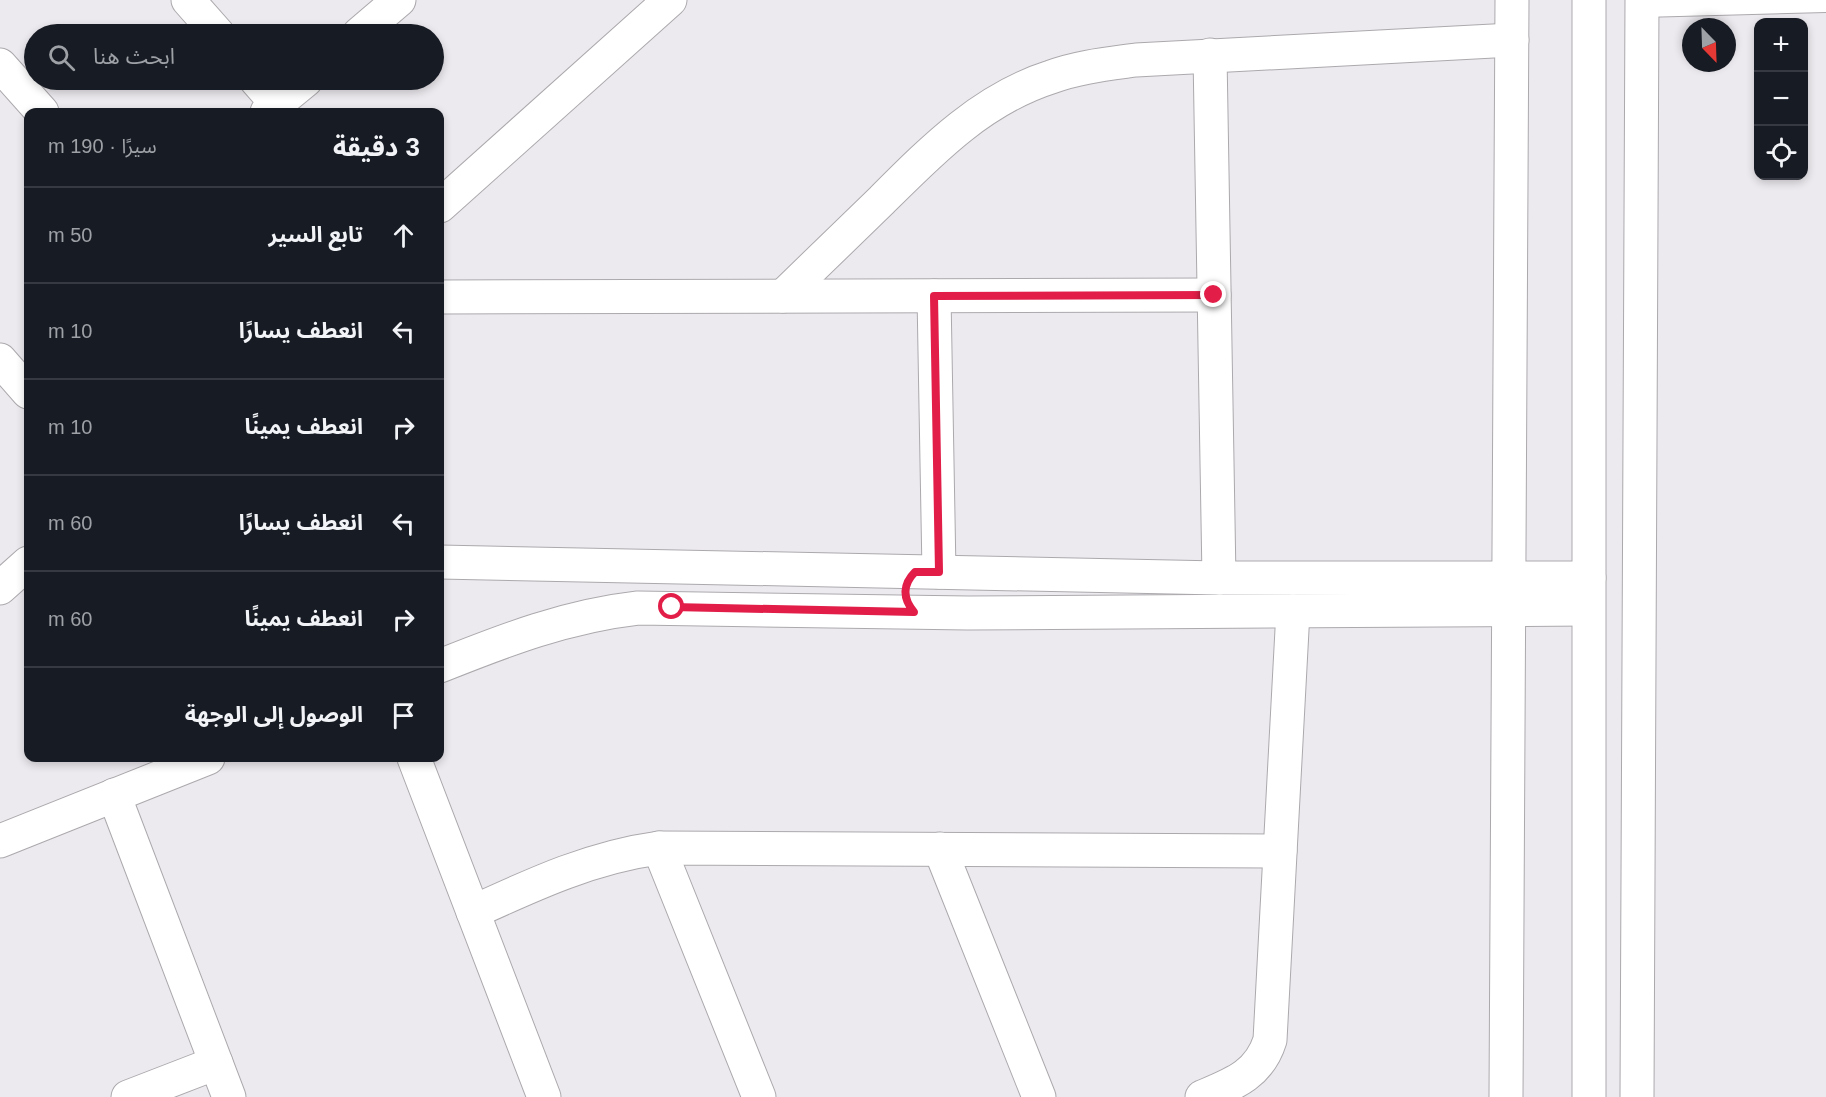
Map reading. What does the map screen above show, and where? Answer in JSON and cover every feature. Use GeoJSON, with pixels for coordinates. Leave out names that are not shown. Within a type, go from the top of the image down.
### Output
{"type":"FeatureCollection","features":[{"type":"Feature","properties":{"kind":"street"},"geometry":{"type":"LineString","coordinates":[[188,0],[209,24]]}},
{"type":"Feature","properties":{"kind":"street"},"geometry":{"type":"LineString","coordinates":[[371,24],[399,0]]}},
{"type":"Feature","properties":{"kind":"street"},"geometry":{"type":"LineString","coordinates":[[444,202],[670,0]]}},
{"type":"Feature","properties":{"kind":"street"},"geometry":{"type":"LineString","coordinates":[[1506,1097],[1511,609],[1512,0]]}},
{"type":"Feature","properties":{"kind":"street"},"geometry":{"type":"LineString","coordinates":[[1589,0],[1589,1097]]}},
{"type":"Feature","properties":{"kind":"street"},"geometry":{"type":"LineString","coordinates":[[1637,1097],[1642,4]]}},
{"type":"Feature","properties":{"kind":"street"},"geometry":{"type":"LineString","coordinates":[[783,296],[936,146],[971,118],[1009,95],[1049,77],[1092,65],[1210,55],[1512,40]]}},
{"type":"Feature","properties":{"kind":"street"},"geometry":{"type":"LineString","coordinates":[[1210,55],[1219,578]]}},
{"type":"Feature","properties":{"kind":"street"},"geometry":{"type":"LineString","coordinates":[[0,65],[38,108]]}},
{"type":"Feature","properties":{"kind":"street"},"geometry":{"type":"LineString","coordinates":[[262,90],[272,108],[294,90]]}},
{"type":"Feature","properties":{"kind":"street"},"geometry":{"type":"LineString","coordinates":[[444,297],[1214,295]]}},
{"type":"Feature","properties":{"kind":"street"},"geometry":{"type":"LineString","coordinates":[[934,296],[941,572]]}},
{"type":"Feature","properties":{"kind":"street"},"geometry":{"type":"LineString","coordinates":[[0,360],[24,387]]}},
{"type":"Feature","properties":{"kind":"street"},"geometry":{"type":"LineString","coordinates":[[444,562],[1219,578],[1510,578],[1588,593]]}},
{"type":"Feature","properties":{"kind":"street"},"geometry":{"type":"LineString","coordinates":[[0,588],[24,567]]}},
{"type":"Feature","properties":{"kind":"street"},"geometry":{"type":"LineString","coordinates":[[914,612],[906,599],[906,584],[941,572],[973,580],[975,597],[968,613]]}},
{"type":"Feature","properties":{"kind":"street"},"geometry":{"type":"LineString","coordinates":[[444,664],[543,626],[603,612],[672,607],[968,613],[1511,609],[1588,593]]}},
{"type":"Feature","properties":{"kind":"street"},"geometry":{"type":"LineString","coordinates":[[1202,1097],[1245,1078],[1266,1051],[1271,1029],[1293,611]]}},
{"type":"Feature","properties":{"kind":"street"},"geometry":{"type":"LineString","coordinates":[[0,841],[198,762]]}},
{"type":"Feature","properties":{"kind":"street"},"geometry":{"type":"LineString","coordinates":[[416,762],[544,1097]]}},
{"type":"Feature","properties":{"kind":"street"},"geometry":{"type":"LineString","coordinates":[[114,795],[229,1097]]}},
{"type":"Feature","properties":{"kind":"street"},"geometry":{"type":"LineString","coordinates":[[473,912],[575,867],[621,854],[659,848],[1280,851]]}},
{"type":"Feature","properties":{"kind":"street"},"geometry":{"type":"LineString","coordinates":[[659,848],[759,1097]]}},
{"type":"Feature","properties":{"kind":"street"},"geometry":{"type":"LineString","coordinates":[[940,849],[1039,1097]]}},
{"type":"Feature","properties":{"kind":"street"},"geometry":{"type":"LineString","coordinates":[[128,1097],[216,1063]]}},
{"type":"Feature","properties":{"kind":"lane"},"geometry":{"type":"LineString","coordinates":[[1642,4],[1826,3]]}},
{"type":"Feature","properties":{"kind":"route"},"geometry":{"type":"LineString","coordinates":[[672,607],[914,612],[909,606],[905,592],[910,577],[915,572],[939,572],[934,296],[1214,295]]}}]}
